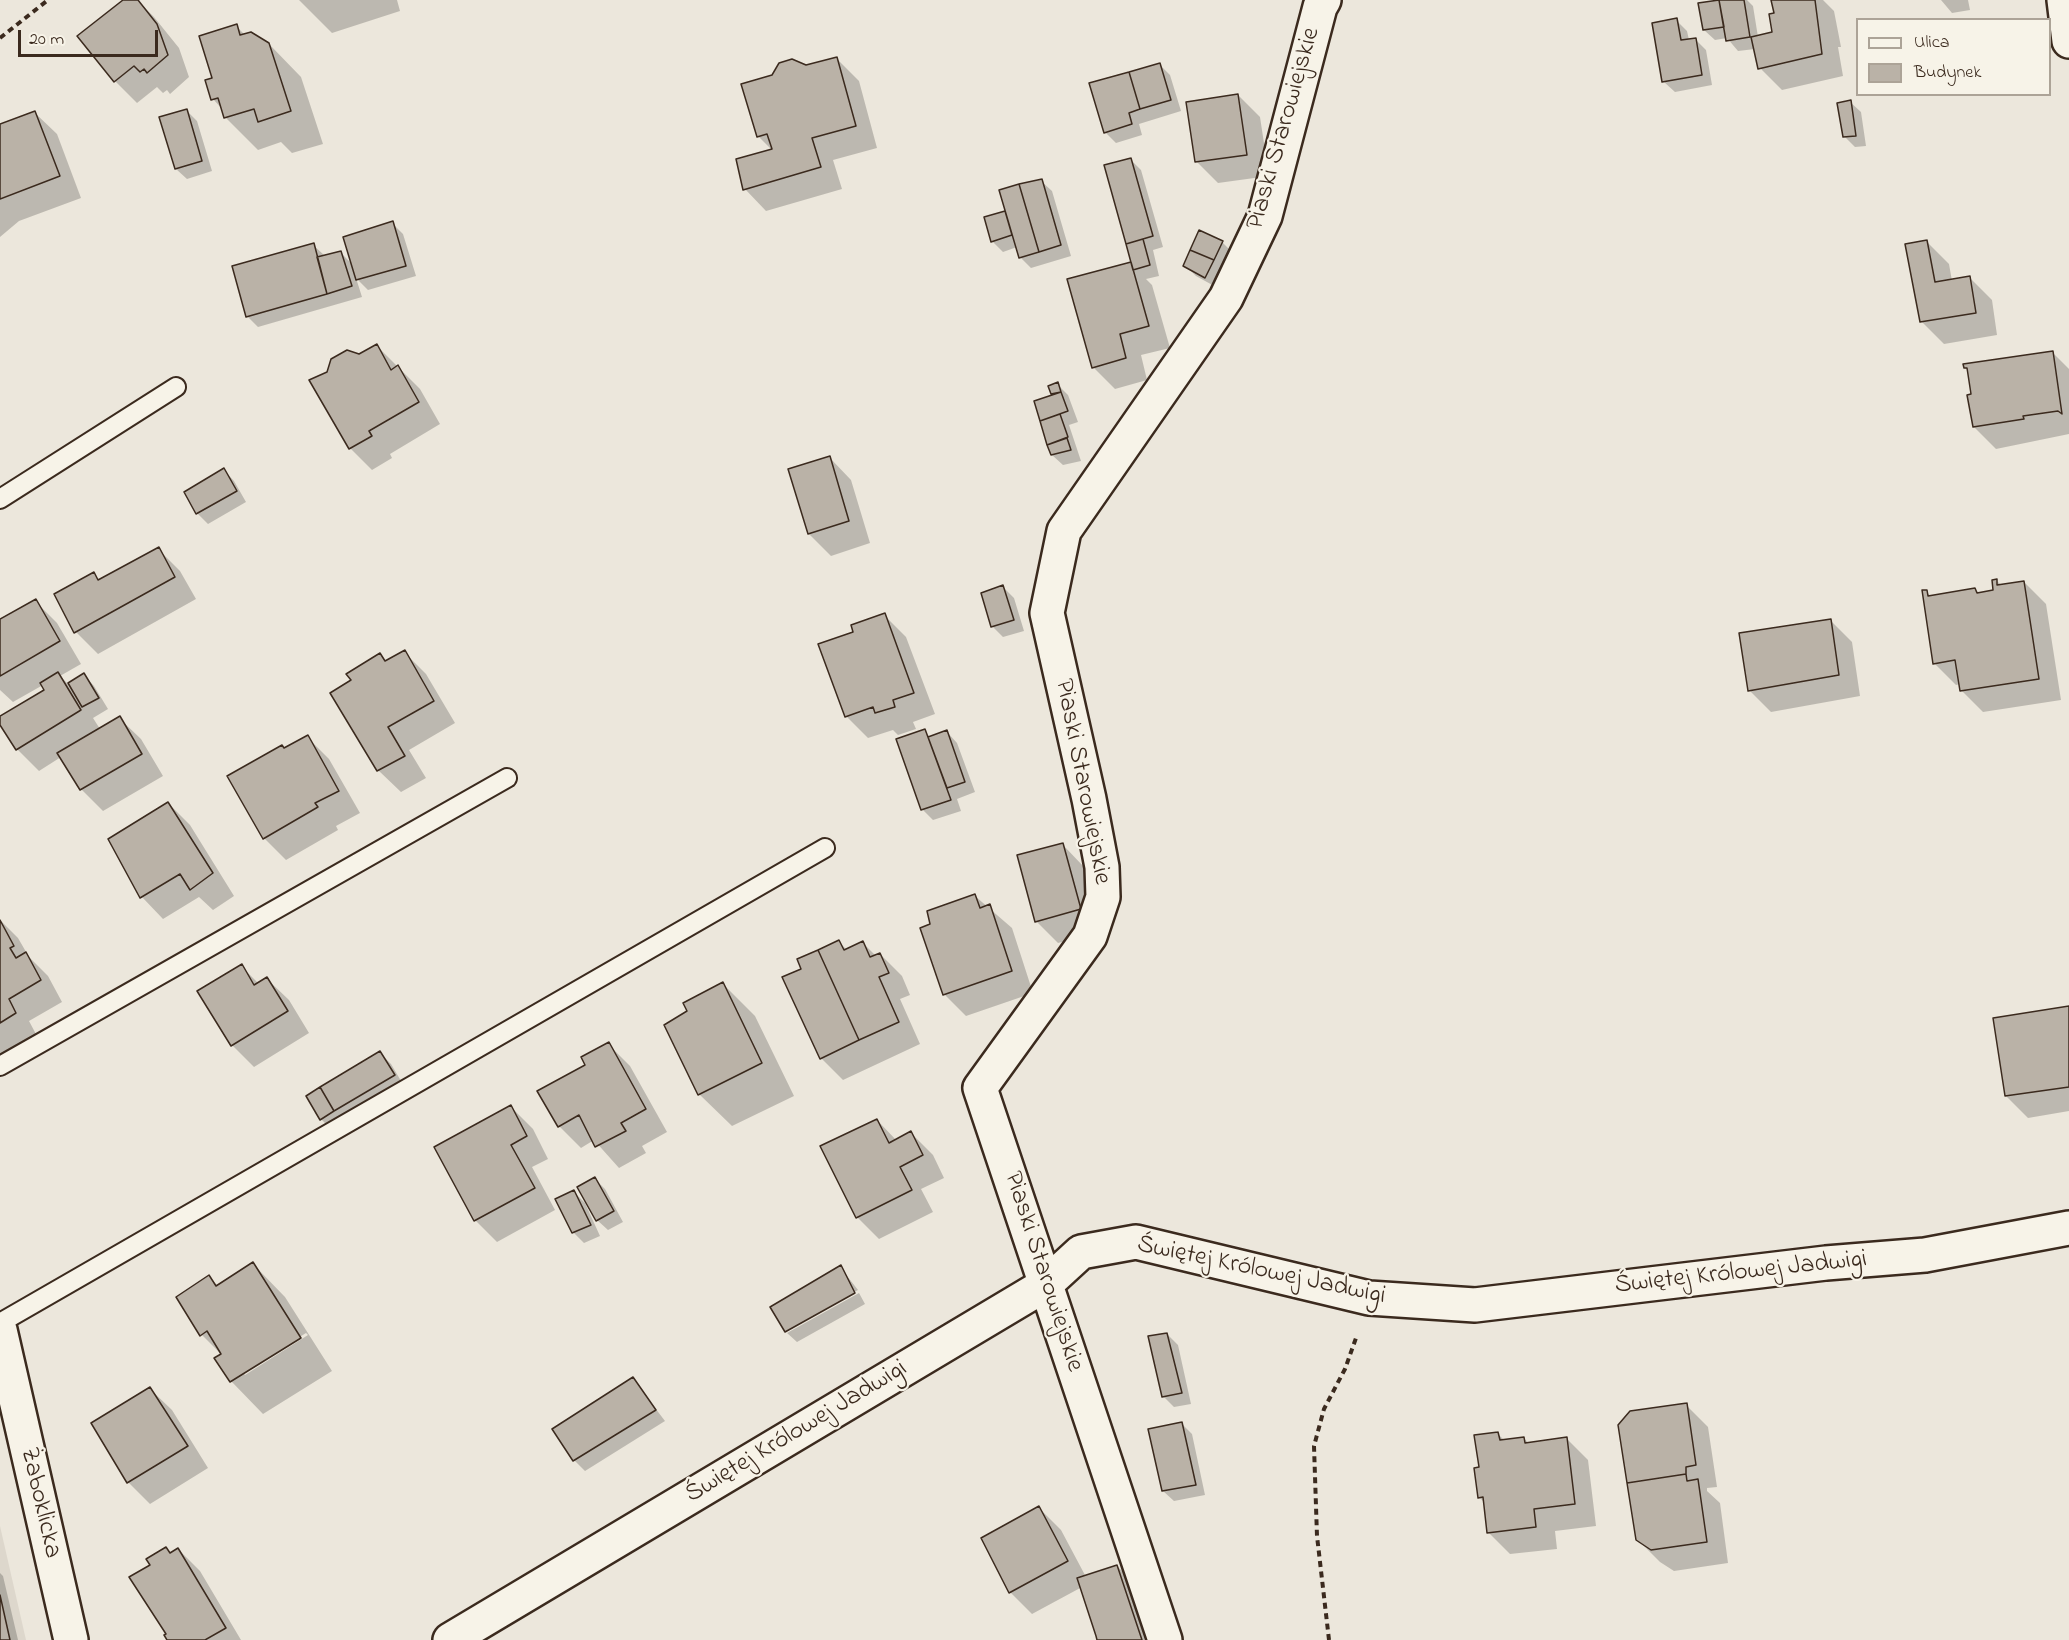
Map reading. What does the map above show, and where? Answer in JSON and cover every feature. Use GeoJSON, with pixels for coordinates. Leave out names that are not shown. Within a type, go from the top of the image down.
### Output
{"type":"FeatureCollection","features":[{"type":"Feature","properties":{"kind":"street","name":"Piaski Starowiejskie"},"geometry":{"type":"LineString","coordinates":[[1165,1640],[980,1088],[1090,936],[1103,897],[1102,867],[1091,811],[1047,613],[1064,531],[1226,298],[1265,216],[1320,7],[1324,0]]}},
{"type":"Feature","properties":{"kind":"street"},"geometry":{"type":"LineString","coordinates":[[2064,0],[2069,39]]}},
{"type":"Feature","properties":{"kind":"street","name":"Świętej Królowej Jadwigi"},"geometry":{"type":"LineString","coordinates":[[450,1640],[1045,1285],[1081,1252],[1136,1242],[1369,1298],[1475,1305],[1826,1263],[1925,1255],[2069,1228]]}},
{"type":"Feature","properties":{"kind":"street","name":"Żaboklicka"},"geometry":{"type":"LineString","coordinates":[[0,1330],[71,1640]]}},
{"type":"Feature","properties":{"kind":"lane"},"geometry":{"type":"LineString","coordinates":[[0,499],[176,387]]}},
{"type":"Feature","properties":{"kind":"lane"},"geometry":{"type":"LineString","coordinates":[[0,1066],[507,778]]}},
{"type":"Feature","properties":{"kind":"lane"},"geometry":{"type":"LineString","coordinates":[[0,1323],[825,848]]}},
{"type":"Feature","properties":{"kind":"path"},"geometry":{"type":"LineString","coordinates":[[0,38],[48,0]]}},
{"type":"Feature","properties":{"kind":"path"},"geometry":{"type":"LineString","coordinates":[[1329,1640],[1317,1536],[1314,1446],[1324,1409],[1345,1370],[1369,1298]]}},
{"type":"Feature","properties":{"kind":"shaded area"},"geometry":{"type":"Polygon","coordinates":[[[0,1526],[26,1640],[0,1640],[0,1526]]]}},
{"type":"Feature","properties":{"kind":"building"},"geometry":{"type":"Polygon","coordinates":[[[123,0],[138,0],[157,24],[168,55],[147,73],[144,69],[140,72],[134,66],[114,82],[77,36],[123,0]]]}},
{"type":"Feature","properties":{"kind":"building"},"geometry":{"type":"Polygon","coordinates":[[[1719,0],[1744,0],[1750,37],[1726,41],[1719,0]]]}},
{"type":"Feature","properties":{"kind":"building"},"geometry":{"type":"Polygon","coordinates":[[[1719,0],[1724,27],[1703,30],[1698,3],[1719,0]]]}},
{"type":"Feature","properties":{"kind":"building"},"geometry":{"type":"Polygon","coordinates":[[[1771,0],[1815,0],[1822,54],[1758,69],[1751,37],[1772,32],[1769,14],[1774,13],[1771,0]]]}},
{"type":"Feature","properties":{"kind":"building"},"geometry":{"type":"Polygon","coordinates":[[[1677,18],[1681,40],[1696,38],[1702,75],[1662,82],[1652,23],[1677,18]]]}},
{"type":"Feature","properties":{"kind":"building"},"geometry":{"type":"Polygon","coordinates":[[[237,24],[240,35],[251,32],[269,43],[291,111],[258,122],[254,109],[224,118],[218,98],[211,100],[205,80],[212,78],[199,36],[237,24]]]}},
{"type":"Feature","properties":{"kind":"building"},"geometry":{"type":"Polygon","coordinates":[[[837,57],[856,126],[812,138],[821,167],[743,190],[736,159],[772,149],[767,134],[757,137],[741,84],[772,75],[779,63],[792,59],[806,65],[837,57]]]}},
{"type":"Feature","properties":{"kind":"building"},"geometry":{"type":"Polygon","coordinates":[[[1160,63],[1171,100],[1140,109],[1129,72],[1160,63]]]}},
{"type":"Feature","properties":{"kind":"building"},"geometry":{"type":"Polygon","coordinates":[[[1129,72],[1140,109],[1129,113],[1132,124],[1104,133],[1089,83],[1129,72]]]}},
{"type":"Feature","properties":{"kind":"building"},"geometry":{"type":"Polygon","coordinates":[[[1238,94],[1247,155],[1195,162],[1186,102],[1238,94]]]}},
{"type":"Feature","properties":{"kind":"building"},"geometry":{"type":"Polygon","coordinates":[[[1851,100],[1856,136],[1843,137],[1837,103],[1851,100]]]}},
{"type":"Feature","properties":{"kind":"building"},"geometry":{"type":"Polygon","coordinates":[[[187,109],[202,161],[175,169],[159,117],[187,109]]]}},
{"type":"Feature","properties":{"kind":"building"},"geometry":{"type":"Polygon","coordinates":[[[35,111],[60,176],[0,199],[0,124],[35,111]]]}},
{"type":"Feature","properties":{"kind":"building"},"geometry":{"type":"Polygon","coordinates":[[[1131,158],[1153,236],[1126,244],[1104,165],[1131,158]]]}},
{"type":"Feature","properties":{"kind":"building"},"geometry":{"type":"Polygon","coordinates":[[[1042,179],[1061,245],[1039,252],[1019,184],[1042,179]]]}},
{"type":"Feature","properties":{"kind":"building"},"geometry":{"type":"Polygon","coordinates":[[[1019,184],[1039,252],[1019,258],[999,190],[1019,184]]]}},
{"type":"Feature","properties":{"kind":"building"},"geometry":{"type":"Polygon","coordinates":[[[1005,211],[1012,235],[991,242],[984,217],[1005,211]]]}},
{"type":"Feature","properties":{"kind":"building"},"geometry":{"type":"Polygon","coordinates":[[[393,221],[406,266],[356,280],[343,237],[393,221]]]}},
{"type":"Feature","properties":{"kind":"building"},"geometry":{"type":"Polygon","coordinates":[[[1199,230],[1223,241],[1214,260],[1190,250],[1199,230]]]}},
{"type":"Feature","properties":{"kind":"building"},"geometry":{"type":"Polygon","coordinates":[[[1143,239],[1150,265],[1133,270],[1126,244],[1143,239]]]}},
{"type":"Feature","properties":{"kind":"building"},"geometry":{"type":"Polygon","coordinates":[[[1927,240],[1935,282],[1970,276],[1976,313],[1920,322],[1905,244],[1927,240]]]}},
{"type":"Feature","properties":{"kind":"building"},"geometry":{"type":"Polygon","coordinates":[[[314,243],[327,294],[246,317],[232,266],[314,243]]]}},
{"type":"Feature","properties":{"kind":"building"},"geometry":{"type":"Polygon","coordinates":[[[1190,250],[1214,260],[1205,278],[1183,266],[1190,250]]]}},
{"type":"Feature","properties":{"kind":"building"},"geometry":{"type":"Polygon","coordinates":[[[341,251],[352,286],[327,294],[317,257],[341,251]]]}},
{"type":"Feature","properties":{"kind":"building"},"geometry":{"type":"Polygon","coordinates":[[[1131,262],[1149,326],[1120,334],[1126,358],[1092,368],[1067,279],[1131,262]]]}},
{"type":"Feature","properties":{"kind":"building"},"geometry":{"type":"Polygon","coordinates":[[[377,344],[391,370],[398,365],[419,402],[369,431],[372,436],[349,449],[309,380],[327,372],[331,359],[347,350],[359,354],[377,344]]]}},
{"type":"Feature","properties":{"kind":"building"},"geometry":{"type":"Polygon","coordinates":[[[2053,351],[2062,414],[2058,411],[2023,416],[2024,419],[1973,427],[1967,395],[1971,394],[1967,368],[1964,368],[1963,364],[2053,351]]]}},
{"type":"Feature","properties":{"kind":"building"},"geometry":{"type":"Polygon","coordinates":[[[1058,382],[1061,392],[1051,394],[1048,386],[1058,382]]]}},
{"type":"Feature","properties":{"kind":"building"},"geometry":{"type":"Polygon","coordinates":[[[1061,392],[1068,411],[1040,421],[1034,401],[1061,392]]]}},
{"type":"Feature","properties":{"kind":"building"},"geometry":{"type":"Polygon","coordinates":[[[1060,414],[1068,437],[1047,445],[1040,421],[1060,414]]]}},
{"type":"Feature","properties":{"kind":"building"},"geometry":{"type":"Polygon","coordinates":[[[1067,438],[1071,450],[1051,455],[1047,445],[1067,438]]]}},
{"type":"Feature","properties":{"kind":"building"},"geometry":{"type":"Polygon","coordinates":[[[830,456],[849,521],[808,534],[788,469],[830,456]]]}},
{"type":"Feature","properties":{"kind":"building"},"geometry":{"type":"Polygon","coordinates":[[[224,468],[237,491],[196,514],[184,492],[224,468]]]}},
{"type":"Feature","properties":{"kind":"building"},"geometry":{"type":"Polygon","coordinates":[[[159,547],[175,577],[74,633],[54,594],[94,572],[98,580],[159,547]]]}},
{"type":"Feature","properties":{"kind":"building"},"geometry":{"type":"Polygon","coordinates":[[[1997,579],[1997,585],[2024,581],[2039,679],[1960,691],[1955,660],[1933,664],[1922,590],[1927,590],[1928,596],[1975,588],[1977,593],[1993,590],[1992,580],[1997,579]]]}},
{"type":"Feature","properties":{"kind":"building"},"geometry":{"type":"Polygon","coordinates":[[[1003,585],[1014,620],[991,627],[981,593],[1003,585]]]}},
{"type":"Feature","properties":{"kind":"building"},"geometry":{"type":"Polygon","coordinates":[[[36,599],[60,641],[0,676],[0,619],[36,599]]]}},
{"type":"Feature","properties":{"kind":"building"},"geometry":{"type":"Polygon","coordinates":[[[885,613],[914,693],[893,700],[895,707],[875,713],[873,707],[845,717],[818,644],[853,632],[851,625],[885,613]]]}},
{"type":"Feature","properties":{"kind":"building"},"geometry":{"type":"Polygon","coordinates":[[[1831,619],[1839,675],[1748,691],[1739,633],[1831,619]]]}},
{"type":"Feature","properties":{"kind":"building"},"geometry":{"type":"Polygon","coordinates":[[[405,650],[434,701],[388,727],[405,756],[377,771],[330,693],[351,680],[346,674],[380,653],[385,661],[405,650]]]}},
{"type":"Feature","properties":{"kind":"building"},"geometry":{"type":"Polygon","coordinates":[[[58,672],[81,710],[16,750],[0,725],[0,716],[44,690],[40,683],[58,672]]]}},
{"type":"Feature","properties":{"kind":"building"},"geometry":{"type":"Polygon","coordinates":[[[84,673],[99,698],[82,707],[68,683],[84,673]]]}},
{"type":"Feature","properties":{"kind":"building"},"geometry":{"type":"Polygon","coordinates":[[[120,716],[142,754],[80,790],[57,753],[120,716]]]}},
{"type":"Feature","properties":{"kind":"building"},"geometry":{"type":"Polygon","coordinates":[[[925,729],[951,800],[921,810],[896,739],[925,729]]]}},
{"type":"Feature","properties":{"kind":"building"},"geometry":{"type":"Polygon","coordinates":[[[947,730],[965,782],[947,788],[928,737],[947,730]]]}},
{"type":"Feature","properties":{"kind":"building"},"geometry":{"type":"Polygon","coordinates":[[[308,735],[339,791],[315,803],[318,807],[263,839],[227,776],[282,745],[284,748],[308,735]]]}},
{"type":"Feature","properties":{"kind":"building"},"geometry":{"type":"Polygon","coordinates":[[[168,802],[213,873],[190,890],[180,874],[140,898],[108,839],[168,802]]]}},
{"type":"Feature","properties":{"kind":"building"},"geometry":{"type":"Polygon","coordinates":[[[1063,843],[1081,909],[1035,922],[1017,855],[1063,843]]]}},
{"type":"Feature","properties":{"kind":"building"},"geometry":{"type":"Polygon","coordinates":[[[975,894],[980,908],[990,904],[1012,971],[943,995],[920,928],[930,924],[927,911],[975,894]]]}},
{"type":"Feature","properties":{"kind":"building"},"geometry":{"type":"Polygon","coordinates":[[[0,920],[14,946],[10,948],[16,958],[26,952],[41,980],[9,999],[16,1013],[0,1023],[0,920]]]}},
{"type":"Feature","properties":{"kind":"building"},"geometry":{"type":"Polygon","coordinates":[[[839,940],[844,950],[863,941],[870,957],[880,953],[889,973],[879,977],[899,1022],[859,1040],[818,950],[839,940]]]}},
{"type":"Feature","properties":{"kind":"building"},"geometry":{"type":"Polygon","coordinates":[[[818,950],[859,1040],[820,1059],[782,977],[801,969],[797,959],[818,950]]]}},
{"type":"Feature","properties":{"kind":"building"},"geometry":{"type":"Polygon","coordinates":[[[242,964],[254,985],[267,977],[288,1011],[231,1046],[197,991],[242,964]]]}},
{"type":"Feature","properties":{"kind":"building"},"geometry":{"type":"Polygon","coordinates":[[[723,982],[762,1063],[698,1095],[664,1025],[687,1011],[683,1003],[723,982]]]}},
{"type":"Feature","properties":{"kind":"building"},"geometry":{"type":"Polygon","coordinates":[[[2069,1006],[2069,1087],[2005,1096],[1993,1018],[2069,1006]]]}},
{"type":"Feature","properties":{"kind":"building"},"geometry":{"type":"Polygon","coordinates":[[[609,1042],[646,1109],[621,1123],[626,1131],[595,1147],[579,1115],[558,1127],[537,1091],[585,1065],[581,1057],[609,1042]]]}},
{"type":"Feature","properties":{"kind":"building"},"geometry":{"type":"Polygon","coordinates":[[[380,1051],[395,1075],[334,1111],[320,1087],[380,1051]]]}},
{"type":"Feature","properties":{"kind":"building"},"geometry":{"type":"Polygon","coordinates":[[[320,1087],[334,1111],[320,1120],[306,1096],[320,1087]]]}},
{"type":"Feature","properties":{"kind":"building"},"geometry":{"type":"Polygon","coordinates":[[[511,1105],[527,1136],[511,1145],[535,1188],[474,1221],[434,1147],[511,1105]]]}},
{"type":"Feature","properties":{"kind":"building"},"geometry":{"type":"Polygon","coordinates":[[[877,1119],[889,1143],[911,1131],[923,1155],[900,1167],[912,1190],[856,1218],[820,1146],[877,1119]]]}},
{"type":"Feature","properties":{"kind":"building"},"geometry":{"type":"Polygon","coordinates":[[[595,1177],[614,1211],[596,1221],[577,1187],[595,1177]]]}},
{"type":"Feature","properties":{"kind":"building"},"geometry":{"type":"Polygon","coordinates":[[[574,1190],[591,1225],[572,1233],[555,1199],[574,1190]]]}},
{"type":"Feature","properties":{"kind":"building"},"geometry":{"type":"Polygon","coordinates":[[[253,1262],[301,1338],[230,1382],[214,1358],[221,1354],[207,1331],[200,1336],[176,1297],[209,1275],[216,1286],[253,1262]]]}},
{"type":"Feature","properties":{"kind":"building"},"geometry":{"type":"Polygon","coordinates":[[[841,1265],[855,1293],[785,1332],[770,1307],[841,1265]]]}},
{"type":"Feature","properties":{"kind":"building"},"geometry":{"type":"Polygon","coordinates":[[[1167,1333],[1182,1393],[1162,1397],[1148,1336],[1167,1333]]]}},
{"type":"Feature","properties":{"kind":"building"},"geometry":{"type":"Polygon","coordinates":[[[633,1377],[656,1410],[573,1461],[552,1429],[633,1377]]]}},
{"type":"Feature","properties":{"kind":"building"},"geometry":{"type":"Polygon","coordinates":[[[150,1387],[188,1446],[127,1483],[91,1423],[150,1387]]]}},
{"type":"Feature","properties":{"kind":"building"},"geometry":{"type":"Polygon","coordinates":[[[1687,1403],[1696,1465],[1686,1467],[1686,1474],[1627,1483],[1618,1425],[1630,1411],[1687,1403]]]}},
{"type":"Feature","properties":{"kind":"building"},"geometry":{"type":"Polygon","coordinates":[[[1182,1422],[1196,1485],[1162,1491],[1148,1429],[1182,1422]]]}},
{"type":"Feature","properties":{"kind":"building"},"geometry":{"type":"Polygon","coordinates":[[[1498,1432],[1500,1440],[1524,1437],[1525,1443],[1567,1437],[1575,1504],[1534,1509],[1536,1527],[1487,1533],[1483,1497],[1478,1498],[1474,1468],[1479,1467],[1474,1435],[1498,1432]]]}},
{"type":"Feature","properties":{"kind":"building"},"geometry":{"type":"Polygon","coordinates":[[[1686,1474],[1687,1481],[1698,1479],[1707,1542],[1651,1550],[1636,1540],[1627,1483],[1686,1474]]]}},
{"type":"Feature","properties":{"kind":"building"},"geometry":{"type":"Polygon","coordinates":[[[1039,1506],[1068,1561],[1009,1593],[981,1538],[1039,1506]]]}},
{"type":"Feature","properties":{"kind":"building"},"geometry":{"type":"Polygon","coordinates":[[[166,1547],[170,1553],[178,1548],[226,1628],[205,1640],[167,1640],[164,1635],[166,1634],[129,1577],[150,1565],[146,1559],[166,1547]]]}},
{"type":"Feature","properties":{"kind":"building"},"geometry":{"type":"Polygon","coordinates":[[[1117,1565],[1142,1640],[1097,1640],[1077,1578],[1117,1565]]]}},
{"type":"Feature","properties":{"kind":"building"},"geometry":{"type":"Polygon","coordinates":[[[0,1595],[10,1640],[0,1640],[0,1595]]]}}]}
